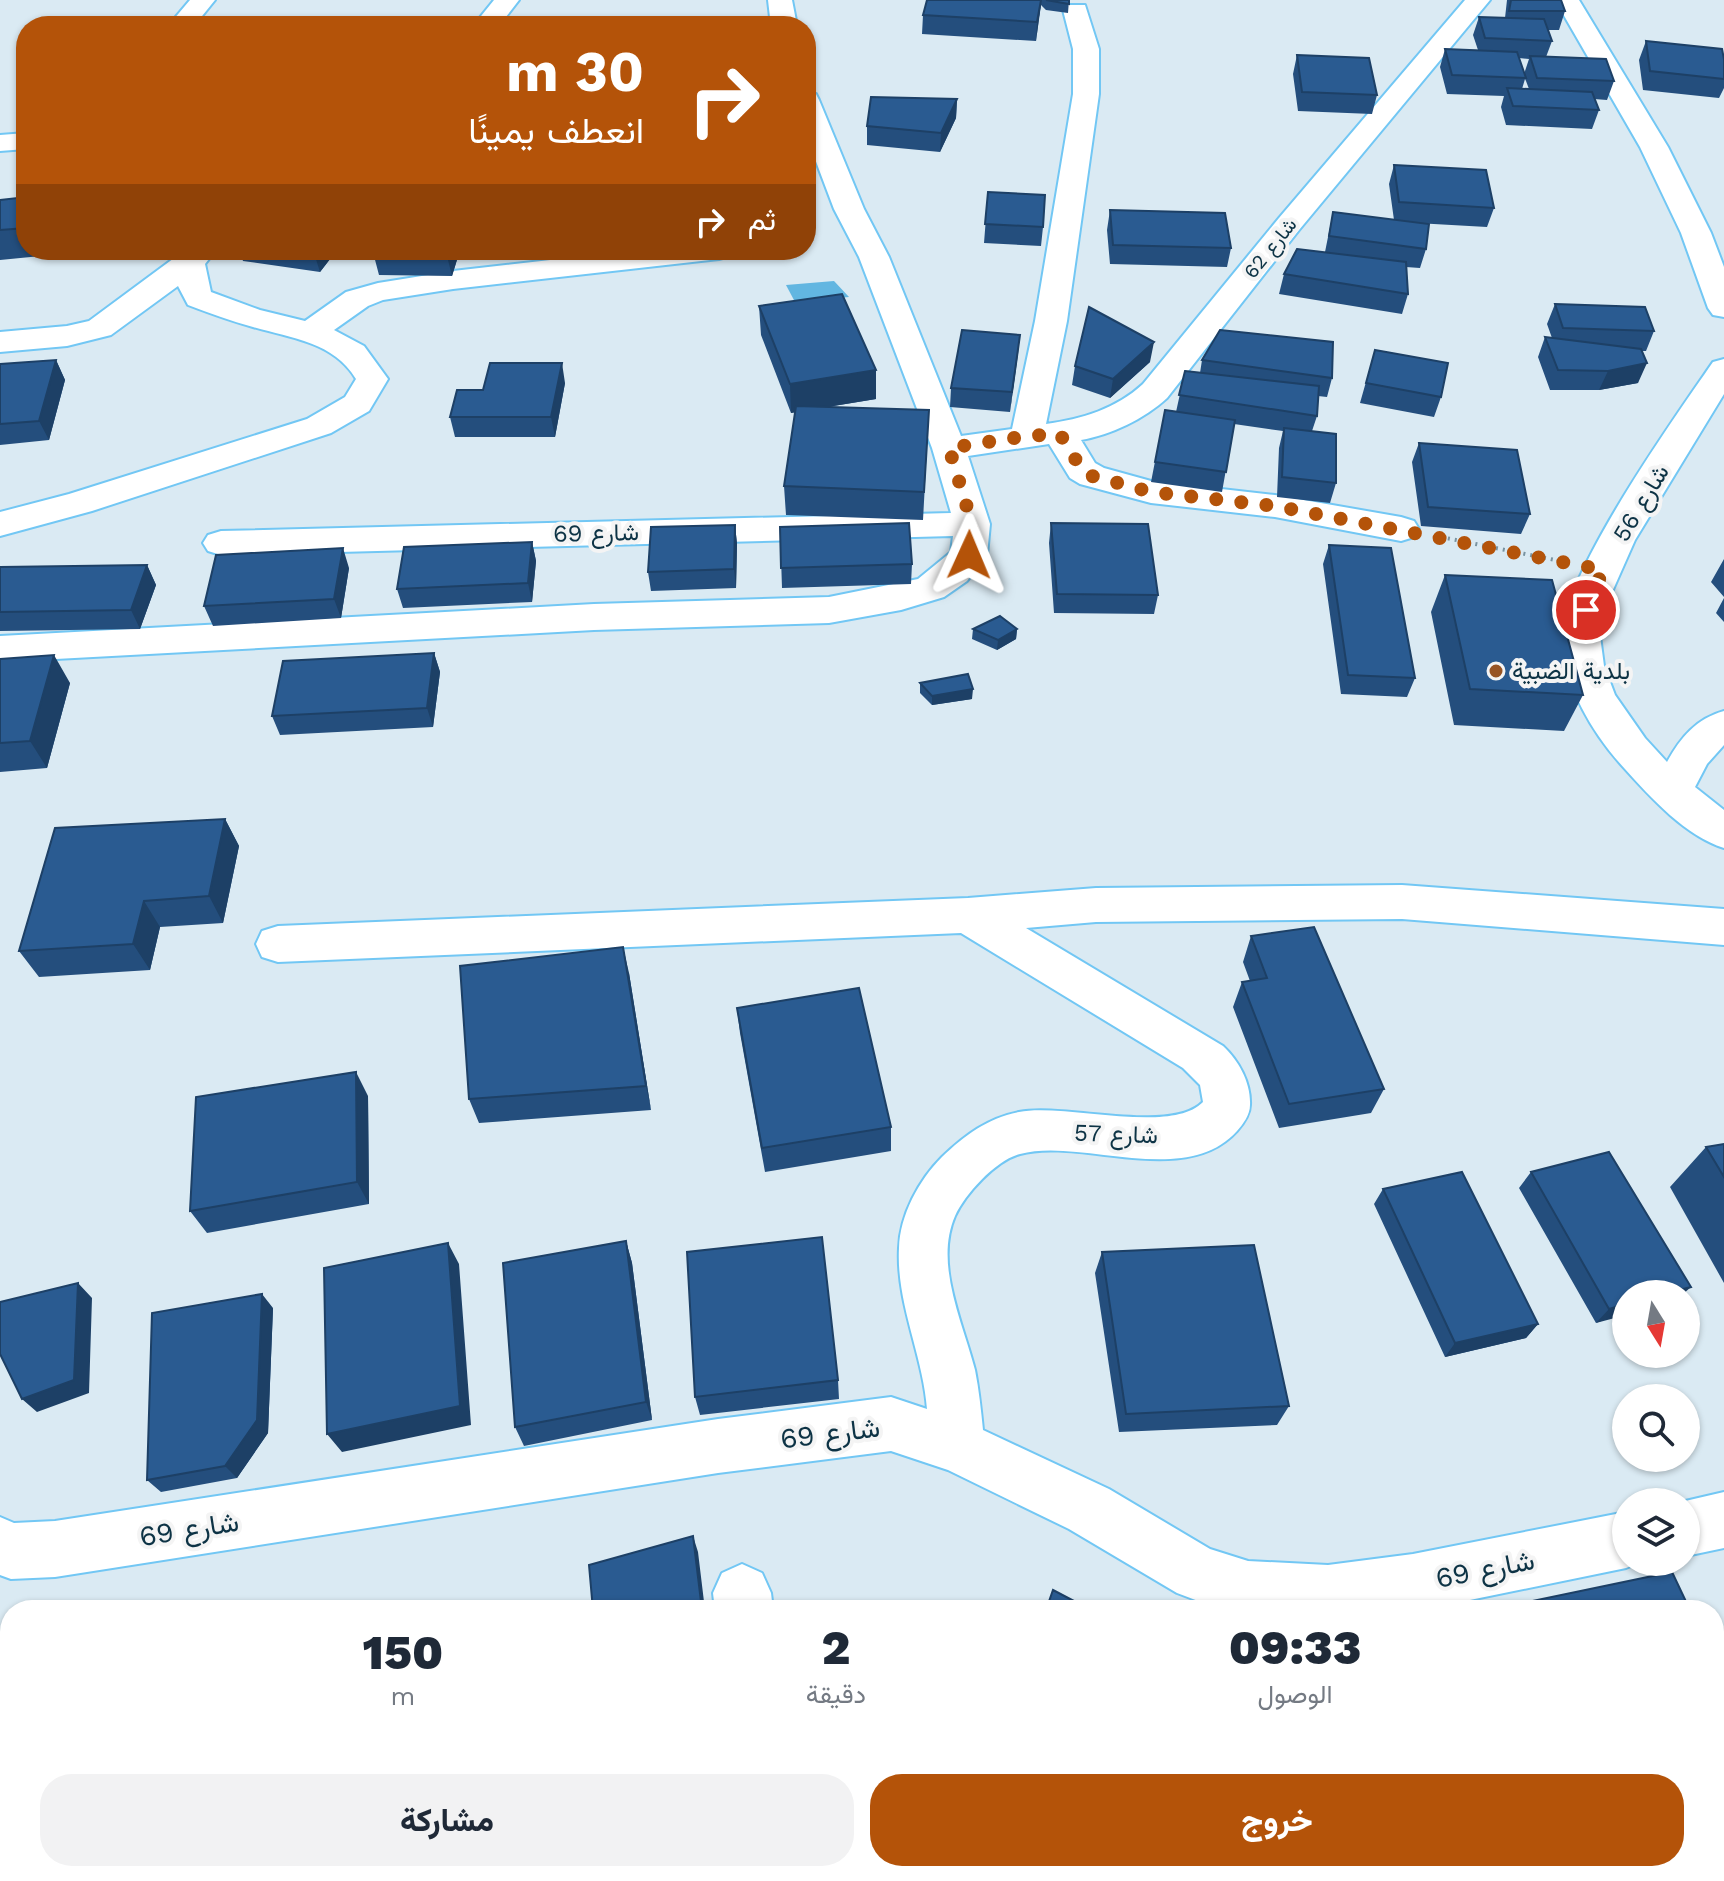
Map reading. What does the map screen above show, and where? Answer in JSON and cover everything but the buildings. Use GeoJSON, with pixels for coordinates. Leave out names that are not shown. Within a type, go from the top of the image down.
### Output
{"type":"FeatureCollection","features":[{"type":"Feature","properties":{"kind":"street"},"geometry":{"type":"LineString","coordinates":[[189,16],[203,0]]}},
{"type":"Feature","properties":{"kind":"street"},"geometry":{"type":"LineString","coordinates":[[494,16],[507,0]]}},
{"type":"Feature","properties":{"kind":"street","name":"شارع 62"},"geometry":{"type":"LineString","coordinates":[[949,448],[1043,435],[1109,421],[1139,406],[1155,391],[1289,224],[1478,0]]}},
{"type":"Feature","properties":{"kind":"street"},"geometry":{"type":"LineString","coordinates":[[1567,0],[1654,147],[1696,233],[1724,308]]}},
{"type":"Feature","properties":{"kind":"street"},"geometry":{"type":"LineString","coordinates":[[1076,10],[1086,49],[1086,94],[1051,321],[1043,435],[1092,476],[1151,492],[1275,506],[1401,529]]}},
{"type":"Feature","properties":{"kind":"street"},"geometry":{"type":"LineString","coordinates":[[0,649],[594,617],[829,610],[901,597],[931,588],[954,572],[969,555],[972,524],[949,448],[874,257],[849,209],[816,125]]}},
{"type":"Feature","properties":{"kind":"street"},"geometry":{"type":"LineString","coordinates":[[0,342],[67,336],[100,328],[191,260]]}},
{"type":"Feature","properties":{"kind":"street"},"geometry":{"type":"LineString","coordinates":[[0,524],[80,503],[337,418],[357,404],[372,379],[361,361],[341,345],[313,330],[264,321],[199,298],[193,286],[196,260]]}},
{"type":"Feature","properties":{"kind":"street"},"geometry":{"type":"LineString","coordinates":[[313,330],[357,299],[378,292],[453,280],[630,260]]}},
{"type":"Feature","properties":{"kind":"street","name":"شارع 56"},"geometry":{"type":"LineString","coordinates":[[1724,369],[1615,544],[1586,610],[1581,636],[1592,684],[1607,715],[1642,764],[1724,832]]}},
{"type":"Feature","properties":{"kind":"street","name":"شارع 69"},"geometry":{"type":"LineString","coordinates":[[221,543],[972,524]]}},
{"type":"Feature","properties":{"kind":"street"},"geometry":{"type":"LineString","coordinates":[[1672,791],[1696,747],[1714,729],[1724,725]]}},
{"type":"Feature","properties":{"kind":"street"},"geometry":{"type":"LineString","coordinates":[[278,944],[968,915],[1096,905],[1402,902],[1724,927]]}},
{"type":"Feature","properties":{"kind":"street","name":"شارع 57"},"geometry":{"type":"LineString","coordinates":[[957,1446],[950,1377],[925,1272],[924,1245],[935,1204],[948,1183],[987,1146],[1024,1132],[1126,1137],[1193,1134],[1211,1127],[1227,1109],[1221,1076],[1216,1067],[1199,1054],[968,915]]}},
{"type":"Feature","properties":{"kind":"street","name":"شارع 69"},"geometry":{"type":"LineString","coordinates":[[0,1545],[11,1551],[55,1549],[718,1446],[891,1424],[957,1446],[1117,1524],[1197,1573],[1248,1590],[1328,1594],[1413,1583],[1612,1543]]}},
{"type":"Feature","properties":{"kind":"street"},"geometry":{"type":"LineString","coordinates":[[1700,1525],[1724,1520]]}},
{"type":"Feature","properties":{"kind":"path"},"geometry":{"type":"LineString","coordinates":[[1401,529],[1603,570]]}},
{"type":"Feature","properties":{"kind":"water"},"geometry":{"type":"Polygon","coordinates":[[[834,281],[849,297],[795,302],[786,285],[834,281]]]}},
{"type":"Feature","properties":{"kind":"place","name":"بلدية الضبية"},"geometry":{"type":"Point","coordinates":[1496,671]}},
{"type":"Feature","properties":{"kind":"route"},"geometry":{"type":"LineString","coordinates":[[969,555],[972,524],[949,448],[1060,434],[1082,470],[1092,476],[1151,492],[1275,506],[1603,570],[1586,610]]}}]}
